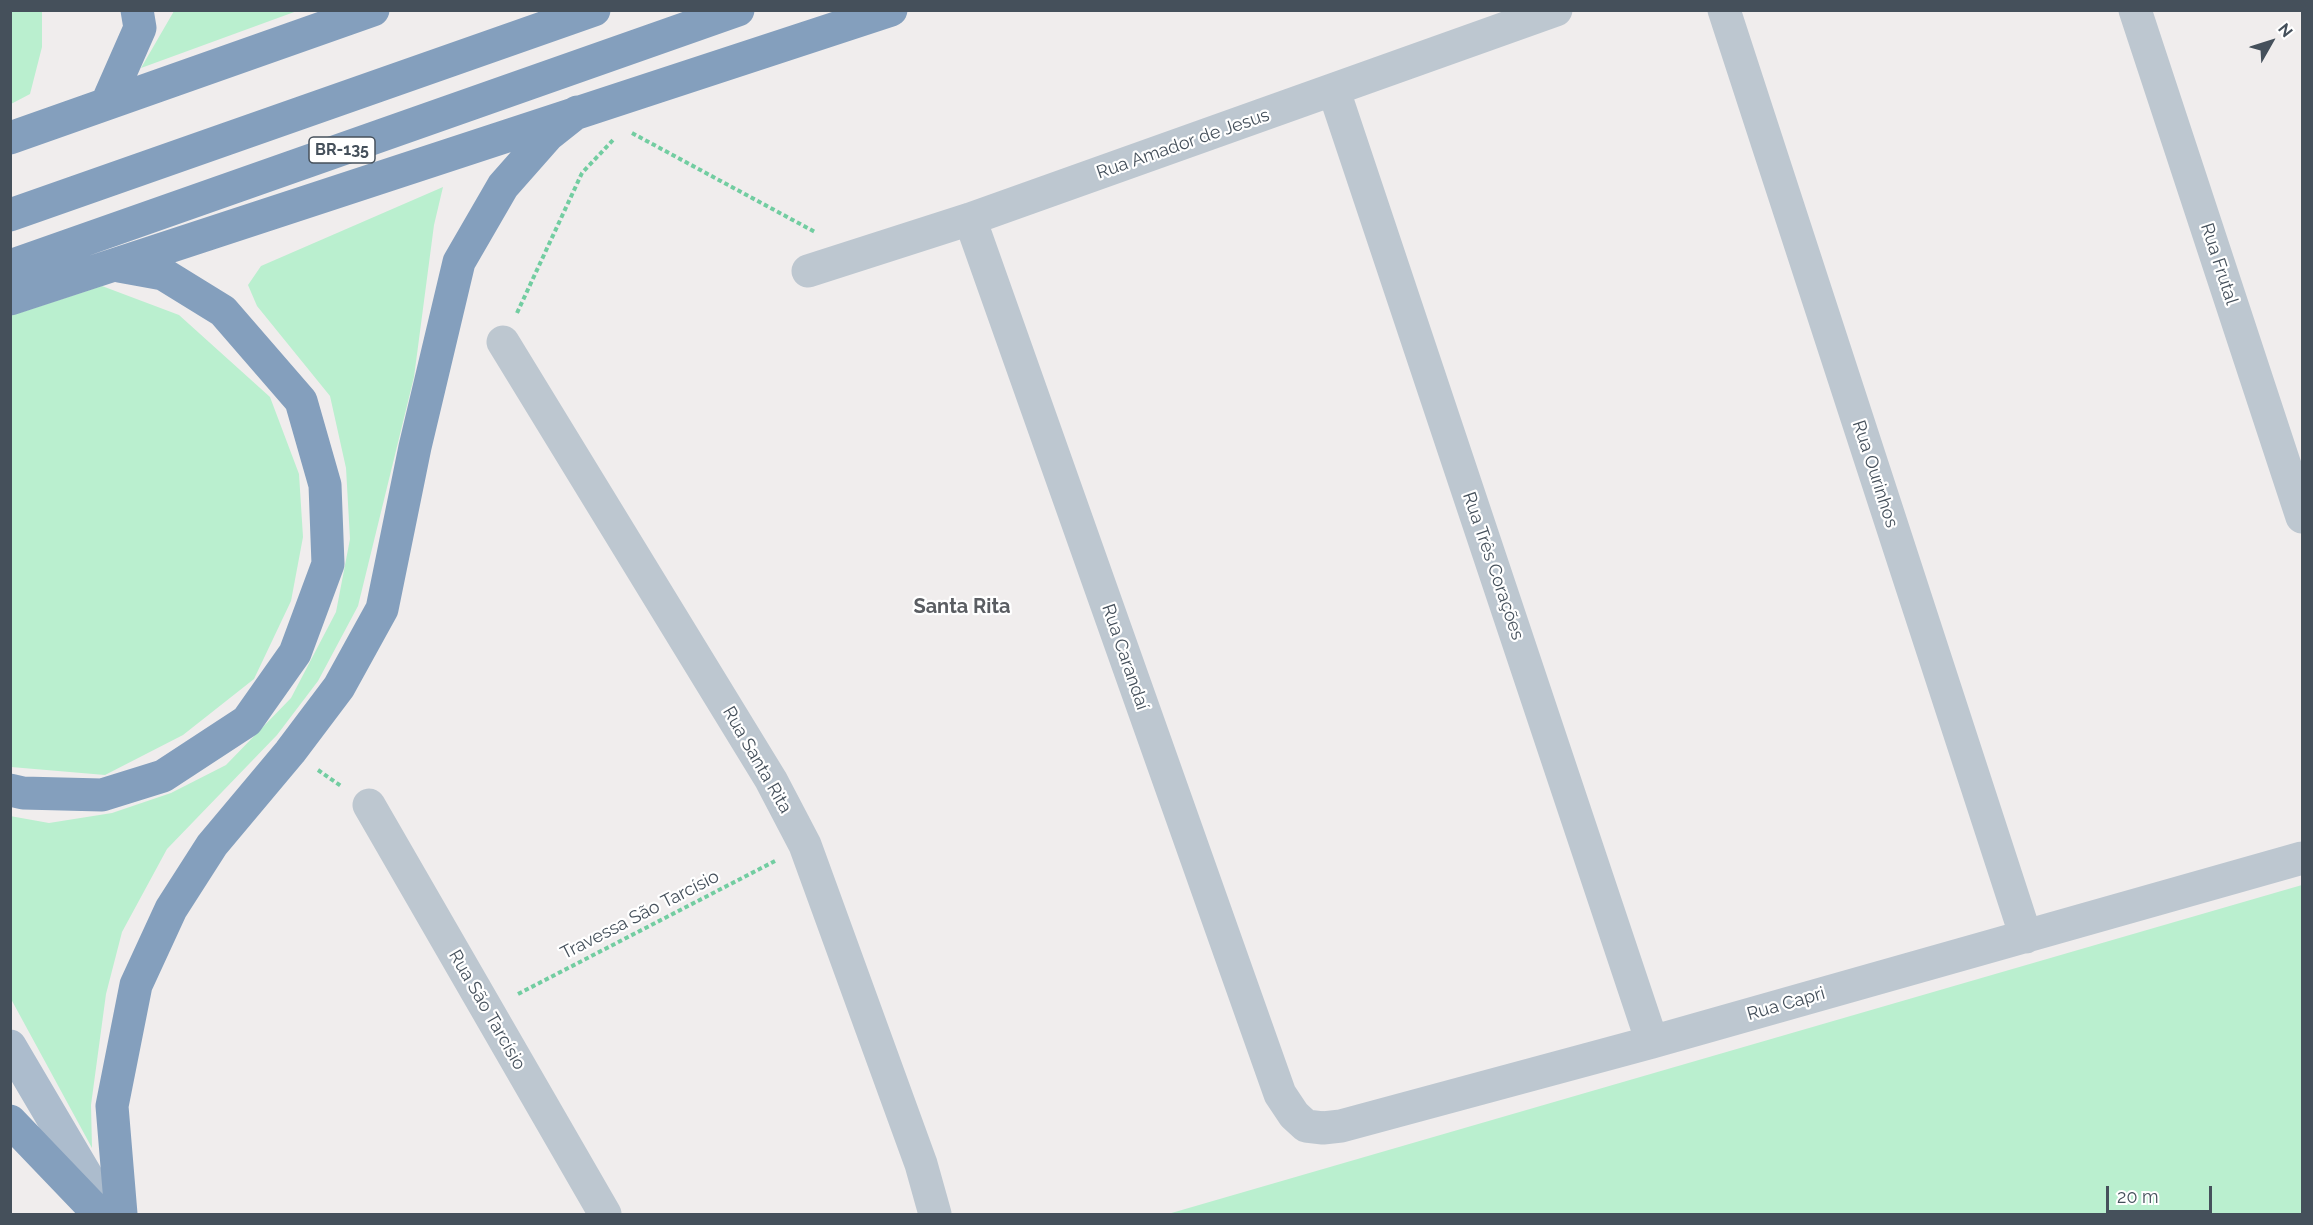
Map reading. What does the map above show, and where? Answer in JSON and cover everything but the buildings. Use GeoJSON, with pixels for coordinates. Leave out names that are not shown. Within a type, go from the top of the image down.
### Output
{"type":"FeatureCollection","features":[{"type":"Feature","properties":{"kind":"highway"},"geometry":{"type":"LineString","coordinates":[[107,103],[140,28],[137,10]]}},
{"type":"Feature","properties":{"kind":"highway"},"geometry":{"type":"LineString","coordinates":[[10,138],[373,10]]}},
{"type":"Feature","properties":{"kind":"highway","name":"BR-135"},"geometry":{"type":"LineString","coordinates":[[10,215],[594,10]]}},
{"type":"Feature","properties":{"kind":"highway","name":"BR-135"},"geometry":{"type":"LineString","coordinates":[[10,267],[738,10]]}},
{"type":"Feature","properties":{"kind":"highway"},"geometry":{"type":"LineString","coordinates":[[10,299],[891,10]]}},
{"type":"Feature","properties":{"kind":"highway"},"geometry":{"type":"LineString","coordinates":[[121,1215],[112,1106],[136,985],[171,909],[212,845],[290,752],[339,687],[382,609],[415,447],[459,262],[503,186],[548,135],[577,112]]}},
{"type":"Feature","properties":{"kind":"highway"},"geometry":{"type":"LineString","coordinates":[[10,790],[23,793],[102,795],[163,776],[247,721],[295,652],[328,564],[325,485],[301,401],[223,311],[163,274],[117,265]]}},
{"type":"Feature","properties":{"kind":"highway"},"geometry":{"type":"LineString","coordinates":[[10,1121],[99,1215]]}},
{"type":"Feature","properties":{"kind":"main road"},"geometry":{"type":"LineString","coordinates":[[10,1046],[109,1215]]}},
{"type":"Feature","properties":{"kind":"street","name":"Rua Amador de Jesus"},"geometry":{"type":"LineString","coordinates":[[808,271],[970,219],[1556,10]]}},
{"type":"Feature","properties":{"kind":"street","name":"Rua Ourinhos"},"geometry":{"type":"LineString","coordinates":[[1724,10],[2026,936]]}},
{"type":"Feature","properties":{"kind":"street","name":"Rua Frutal"},"geometry":{"type":"LineString","coordinates":[[2135,10],[2302,517]]}},
{"type":"Feature","properties":{"kind":"street","name":"Rua Três Corações"},"geometry":{"type":"LineString","coordinates":[[1334,91],[1652,1042]]}},
{"type":"Feature","properties":{"kind":"street","name":"Rua Carandaí"},"geometry":{"type":"LineString","coordinates":[[970,219],[1280,1094]]}},
{"type":"Feature","properties":{"kind":"street","name":"Rua Santa Rita"},"geometry":{"type":"LineString","coordinates":[[503,342],[765,770],[805,845],[921,1164],[935,1215]]}},
{"type":"Feature","properties":{"kind":"street","name":"Rua São Tarcísio"},"geometry":{"type":"LineString","coordinates":[[369,805],[605,1215]]}},
{"type":"Feature","properties":{"kind":"street","name":"Rua Capri"},"geometry":{"type":"LineString","coordinates":[[1280,1094],[1306,1126],[1323,1128],[1341,1126],[1652,1042],[2302,858]]}},
{"type":"Feature","properties":{"kind":"path"},"geometry":{"type":"LineString","coordinates":[[623,128],[858,256]]}},
{"type":"Feature","properties":{"kind":"path"},"geometry":{"type":"LineString","coordinates":[[503,342],[582,173],[616,136]]}},
{"type":"Feature","properties":{"kind":"path"},"geometry":{"type":"LineString","coordinates":[[290,752],[369,805]]}},
{"type":"Feature","properties":{"kind":"path","name":"Travessa São Tarcísio"},"geometry":{"type":"LineString","coordinates":[[488,1009],[805,845]]}},
{"type":"Feature","properties":{"kind":"green space"},"geometry":{"type":"Polygon","coordinates":[[[11,10],[42,11],[42,47],[30,94],[11,104],[11,10]]]}},
{"type":"Feature","properties":{"kind":"green space"},"geometry":{"type":"Polygon","coordinates":[[[174,10],[297,11],[141,68],[174,10]]]}},
{"type":"Feature","properties":{"kind":"green space"},"geometry":{"type":"Polygon","coordinates":[[[443,187],[434,225],[414,377],[358,606],[318,681],[277,735],[167,849],[122,932],[106,994],[91,1105],[92,1148],[11,999],[10,816],[49,823],[112,813],[171,793],[226,765],[291,698],[336,612],[350,539],[346,468],[330,396],[257,306],[248,285],[261,266],[443,187]]]}},
{"type":"Feature","properties":{"kind":"green space"},"geometry":{"type":"Polygon","coordinates":[[[102,286],[179,315],[270,397],[299,474],[303,537],[291,601],[254,679],[183,735],[105,775],[11,767],[10,316],[102,286]]]}},
{"type":"Feature","properties":{"kind":"green space"},"geometry":{"type":"Polygon","coordinates":[[[2302,885],[2302,1214],[1168,1214],[2302,885]]]}},
{"type":"Feature","properties":{"kind":"district","name":"Santa Rita"},"geometry":{"type":"Point","coordinates":[962,607]}}]}
